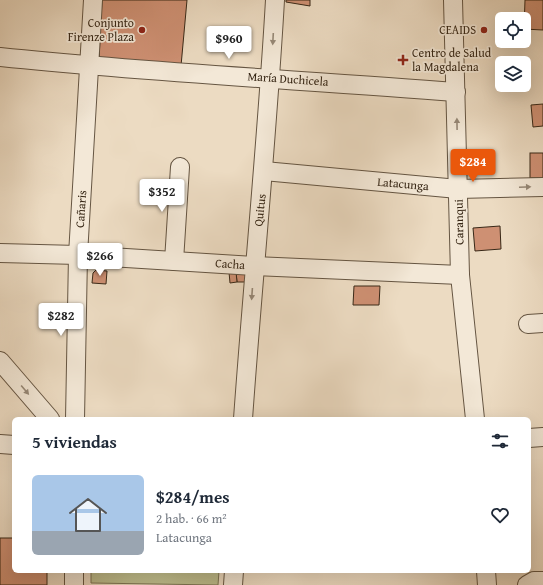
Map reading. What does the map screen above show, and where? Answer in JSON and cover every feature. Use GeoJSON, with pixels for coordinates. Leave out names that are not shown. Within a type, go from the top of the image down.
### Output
{"type":"FeatureCollection","features":[{"type":"Feature","properties":{"kind":"street","name":"Cañaris"},"geometry":{"type":"LineString","coordinates":[[75,417],[78,255],[93,0]]}},
{"type":"Feature","properties":{"kind":"street","name":"Quitus"},"geometry":{"type":"LineString","coordinates":[[243,417],[254,266],[264,171],[275,0]]}},
{"type":"Feature","properties":{"kind":"street","name":"Caranqui"},"geometry":{"type":"LineString","coordinates":[[453,0],[460,275],[475,417]]}},
{"type":"Feature","properties":{"kind":"street","name":"María Duchicela"},"geometry":{"type":"LineString","coordinates":[[0,57],[90,66],[456,92]]}},
{"type":"Feature","properties":{"kind":"street"},"geometry":{"type":"LineString","coordinates":[[174,261],[180,167]]}},
{"type":"Feature","properties":{"kind":"street","name":"Latacunga"},"geometry":{"type":"LineString","coordinates":[[264,171],[458,189],[543,187]]}},
{"type":"Feature","properties":{"kind":"street","name":"Cacha"},"geometry":{"type":"LineString","coordinates":[[0,253],[78,255],[254,266],[460,275]]}},
{"type":"Feature","properties":{"kind":"street"},"geometry":{"type":"LineString","coordinates":[[0,361],[48,417]]}},
{"type":"Feature","properties":{"kind":"street"},"geometry":{"type":"LineString","coordinates":[[531,438],[543,437]]}},
{"type":"Feature","properties":{"kind":"street"},"geometry":{"type":"LineString","coordinates":[[0,444],[12,445]]}},
{"type":"Feature","properties":{"kind":"street"},"geometry":{"type":"LineString","coordinates":[[74,573],[74,585]]}},
{"type":"Feature","properties":{"kind":"street"},"geometry":{"type":"LineString","coordinates":[[233,585],[234,573]]}},
{"type":"Feature","properties":{"kind":"street"},"geometry":{"type":"LineString","coordinates":[[486,573],[487,585]]}},
{"type":"Feature","properties":{"kind":"street"},"geometry":{"type":"LineString","coordinates":[[527,585],[534,581],[543,581]]}},
{"type":"Feature","properties":{"kind":"green space"},"geometry":{"type":"Polygon","coordinates":[[[91,573],[219,573],[218,585],[91,583],[91,573]]]}},
{"type":"Feature","properties":{"kind":"building","name":"Conjunto Firenze Plaza"},"geometry":{"type":"Polygon","coordinates":[[[102,0],[187,0],[181,66],[99,59],[102,0]]]}},
{"type":"Feature","properties":{"kind":"building"},"geometry":{"type":"Polygon","coordinates":[[[286,0],[310,0],[310,6],[286,2],[286,0]]]}},
{"type":"Feature","properties":{"kind":"building"},"geometry":{"type":"Polygon","coordinates":[[[525,0],[543,0],[543,30],[531,29],[531,12],[525,12],[525,0]]]}},
{"type":"Feature","properties":{"kind":"building"},"geometry":{"type":"Polygon","coordinates":[[[543,104],[543,126],[533,127],[531,105],[543,104]]]}},
{"type":"Feature","properties":{"kind":"building"},"geometry":{"type":"Polygon","coordinates":[[[530,153],[543,153],[543,178],[530,178],[530,153]]]}},
{"type":"Feature","properties":{"kind":"building"},"geometry":{"type":"Polygon","coordinates":[[[500,226],[501,249],[475,251],[473,228],[500,226]]]}},
{"type":"Feature","properties":{"kind":"building"},"geometry":{"type":"Polygon","coordinates":[[[96,270],[107,271],[106,284],[92,283],[93,273],[96,270]]]}},
{"type":"Feature","properties":{"kind":"building"},"geometry":{"type":"Polygon","coordinates":[[[243,271],[249,276],[249,282],[237,282],[236,272],[243,271]]]}},
{"type":"Feature","properties":{"kind":"building"},"geometry":{"type":"Polygon","coordinates":[[[229,272],[236,272],[237,282],[230,283],[229,272]]]}},
{"type":"Feature","properties":{"kind":"building"},"geometry":{"type":"Polygon","coordinates":[[[354,286],[380,286],[379,305],[353,305],[354,286]]]}},
{"type":"Feature","properties":{"kind":"building"},"geometry":{"type":"Polygon","coordinates":[[[0,538],[12,538],[12,573],[47,573],[47,585],[0,585],[0,538]]]}},
{"type":"Feature","properties":{"kind":"place","name":"Conjunto Firenze Plaza"},"geometry":{"type":"Point","coordinates":[142,30]}},
{"type":"Feature","properties":{"kind":"place","name":"CEAIDS"},"geometry":{"type":"Point","coordinates":[484,30]}},
{"type":"Feature","properties":{"kind":"place","name":"Centro de Salud la Magdalena"},"geometry":{"type":"Point","coordinates":[403,60]}}]}
